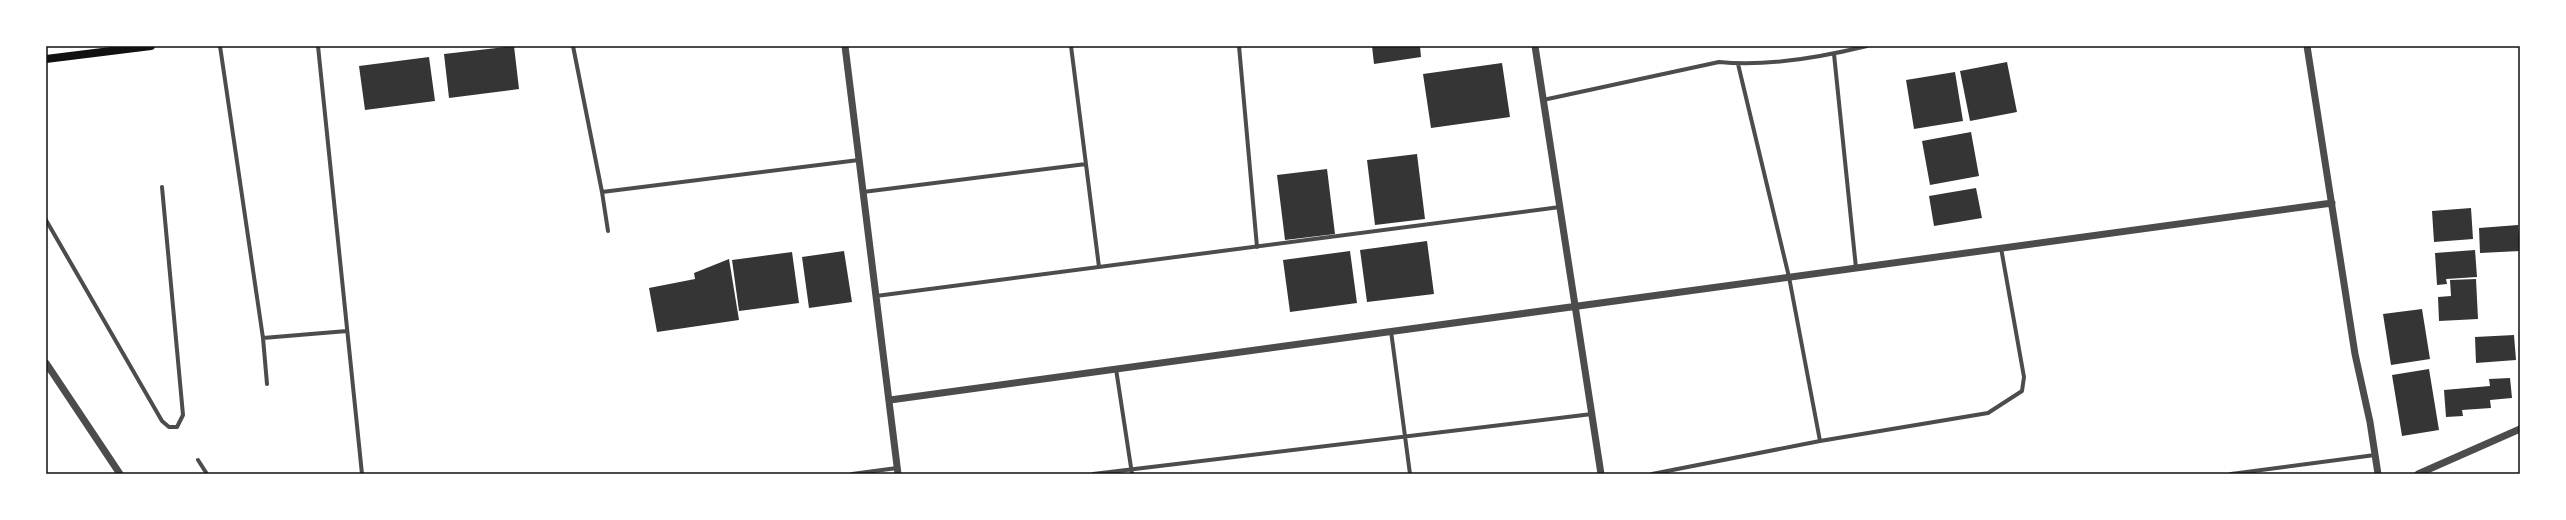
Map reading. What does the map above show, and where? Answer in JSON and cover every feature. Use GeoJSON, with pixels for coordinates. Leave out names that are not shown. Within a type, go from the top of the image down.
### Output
{"type":"FeatureCollection","features":[{"type":"Feature","properties":{"kind":"main road"},"geometry":{"type":"LineString","coordinates":[[46,59],[151,46]]}},
{"type":"Feature","properties":{"kind":"street"},"geometry":{"type":"LineString","coordinates":[[220,46],[263,338],[267,384]]}},
{"type":"Feature","properties":{"kind":"street"},"geometry":{"type":"LineString","coordinates":[[318,46],[362,474]]}},
{"type":"Feature","properties":{"kind":"street"},"geometry":{"type":"LineString","coordinates":[[573,46],[602,192],[608,231]]}},
{"type":"Feature","properties":{"kind":"street"},"geometry":{"type":"LineString","coordinates":[[844,46],[898,471],[852,474]]}},
{"type":"Feature","properties":{"kind":"street"},"geometry":{"type":"LineString","coordinates":[[1071,46],[1098,267]]}},
{"type":"Feature","properties":{"kind":"street"},"geometry":{"type":"LineString","coordinates":[[1239,46],[1257,248]]}},
{"type":"Feature","properties":{"kind":"street"},"geometry":{"type":"LineString","coordinates":[[1535,46],[1601,474]]}},
{"type":"Feature","properties":{"kind":"street"},"geometry":{"type":"LineString","coordinates":[[1543,100],[1719,62],[1738,64],[1834,54],[1866,46]]}},
{"type":"Feature","properties":{"kind":"street"},"geometry":{"type":"LineString","coordinates":[[2307,46],[2355,354],[2378,474]]}},
{"type":"Feature","properties":{"kind":"street"},"geometry":{"type":"LineString","coordinates":[[1834,54],[1856,268]]}},
{"type":"Feature","properties":{"kind":"street"},"geometry":{"type":"LineString","coordinates":[[1738,64],[1789,277],[1820,441]]}},
{"type":"Feature","properties":{"kind":"street"},"geometry":{"type":"LineString","coordinates":[[602,192],[859,160]]}},
{"type":"Feature","properties":{"kind":"street"},"geometry":{"type":"LineString","coordinates":[[863,192],[1086,164]]}},
{"type":"Feature","properties":{"kind":"street"},"geometry":{"type":"LineString","coordinates":[[46,220],[162,421],[169,427],[177,427],[183,415],[162,187]]}},
{"type":"Feature","properties":{"kind":"street"},"geometry":{"type":"LineString","coordinates":[[890,400],[2332,204]]}},
{"type":"Feature","properties":{"kind":"street"},"geometry":{"type":"LineString","coordinates":[[876,296],[1257,248],[1560,207]]}},
{"type":"Feature","properties":{"kind":"street"},"geometry":{"type":"LineString","coordinates":[[1652,474],[1820,441],[1988,413],[2022,391],[2024,377],[2001,248]]}},
{"type":"Feature","properties":{"kind":"street"},"geometry":{"type":"LineString","coordinates":[[263,338],[347,330]]}},
{"type":"Feature","properties":{"kind":"street"},"geometry":{"type":"LineString","coordinates":[[1391,331],[1410,474]]}},
{"type":"Feature","properties":{"kind":"street"},"geometry":{"type":"LineString","coordinates":[[46,363],[48,372],[120,474]]}},
{"type":"Feature","properties":{"kind":"street"},"geometry":{"type":"LineString","coordinates":[[1116,369],[1132,472]]}},
{"type":"Feature","properties":{"kind":"street"},"geometry":{"type":"LineString","coordinates":[[1093,474],[1132,472],[1592,414]]}},
{"type":"Feature","properties":{"kind":"street"},"geometry":{"type":"LineString","coordinates":[[2418,474],[2520,429]]}},
{"type":"Feature","properties":{"kind":"street"},"geometry":{"type":"LineString","coordinates":[[2231,474],[2375,455]]}},
{"type":"Feature","properties":{"kind":"street"},"geometry":{"type":"LineString","coordinates":[[198,460],[207,474]]}},
{"type":"Feature","properties":{"kind":"street"},"geometry":{"type":"LineString","coordinates":[[2271,469],[2272,474]]}},
{"type":"Feature","properties":{"kind":"building"},"geometry":{"type":"Polygon","coordinates":[[[514,46],[519,89],[449,98],[444,54],[514,46]]]}},
{"type":"Feature","properties":{"kind":"building"},"geometry":{"type":"Polygon","coordinates":[[[1372,46],[1420,46],[1421,57],[1374,64],[1372,46]]]}},
{"type":"Feature","properties":{"kind":"building"},"geometry":{"type":"Polygon","coordinates":[[[429,57],[435,101],[365,110],[359,66],[429,57]]]}},
{"type":"Feature","properties":{"kind":"building"},"geometry":{"type":"Polygon","coordinates":[[[2007,62],[2017,112],[1970,121],[1960,71],[2007,62]]]}},
{"type":"Feature","properties":{"kind":"building"},"geometry":{"type":"Polygon","coordinates":[[[1502,63],[1510,117],[1431,128],[1423,74],[1502,63]]]}},
{"type":"Feature","properties":{"kind":"building"},"geometry":{"type":"Polygon","coordinates":[[[1955,72],[1963,121],[1914,129],[1906,80],[1955,72]]]}},
{"type":"Feature","properties":{"kind":"building"},"geometry":{"type":"Polygon","coordinates":[[[1971,132],[1979,176],[1930,185],[1922,141],[1971,132]]]}},
{"type":"Feature","properties":{"kind":"building"},"geometry":{"type":"Polygon","coordinates":[[[1417,154],[1425,219],[1375,225],[1367,160],[1417,154]]]}},
{"type":"Feature","properties":{"kind":"building"},"geometry":{"type":"Polygon","coordinates":[[[1327,169],[1335,234],[1285,240],[1277,175],[1327,169]]]}},
{"type":"Feature","properties":{"kind":"building"},"geometry":{"type":"Polygon","coordinates":[[[1976,188],[1982,218],[1934,226],[1929,196],[1976,188]]]}},
{"type":"Feature","properties":{"kind":"building"},"geometry":{"type":"Polygon","coordinates":[[[2471,208],[2473,239],[2434,242],[2432,211],[2471,208]]]}},
{"type":"Feature","properties":{"kind":"building"},"geometry":{"type":"Polygon","coordinates":[[[2518,225],[2520,251],[2480,253],[2479,228],[2518,225]]]}},
{"type":"Feature","properties":{"kind":"building"},"geometry":{"type":"Polygon","coordinates":[[[1427,241],[1434,294],[1367,302],[1360,250],[1427,241]]]}},
{"type":"Feature","properties":{"kind":"building"},"geometry":{"type":"Polygon","coordinates":[[[2475,250],[2477,277],[2446,279],[2447,284],[2437,285],[2435,253],[2475,250]]]}},
{"type":"Feature","properties":{"kind":"building"},"geometry":{"type":"Polygon","coordinates":[[[844,251],[852,302],[809,308],[802,257],[844,251]]]}},
{"type":"Feature","properties":{"kind":"building"},"geometry":{"type":"Polygon","coordinates":[[[1350,251],[1357,303],[1290,312],[1283,260],[1350,251]]]}},
{"type":"Feature","properties":{"kind":"building"},"geometry":{"type":"Polygon","coordinates":[[[792,252],[799,303],[739,311],[732,260],[792,252]]]}},
{"type":"Feature","properties":{"kind":"building"},"geometry":{"type":"Polygon","coordinates":[[[729,259],[739,320],[657,332],[649,288],[695,279],[694,273],[729,259]]]}},
{"type":"Feature","properties":{"kind":"building"},"geometry":{"type":"Polygon","coordinates":[[[2476,279],[2478,319],[2439,321],[2438,297],[2451,296],[2450,280],[2476,279]]]}},
{"type":"Feature","properties":{"kind":"building"},"geometry":{"type":"Polygon","coordinates":[[[2422,309],[2430,359],[2391,365],[2383,314],[2422,309]]]}},
{"type":"Feature","properties":{"kind":"building"},"geometry":{"type":"Polygon","coordinates":[[[2514,335],[2516,360],[2476,363],[2475,337],[2514,335]]]}},
{"type":"Feature","properties":{"kind":"building"},"geometry":{"type":"Polygon","coordinates":[[[2429,369],[2439,430],[2402,436],[2392,375],[2429,369]]]}},
{"type":"Feature","properties":{"kind":"building"},"geometry":{"type":"Polygon","coordinates":[[[2510,378],[2512,398],[2490,400],[2491,408],[2462,410],[2463,416],[2446,417],[2444,390],[2490,386],[2489,379],[2510,378]]]}}]}
